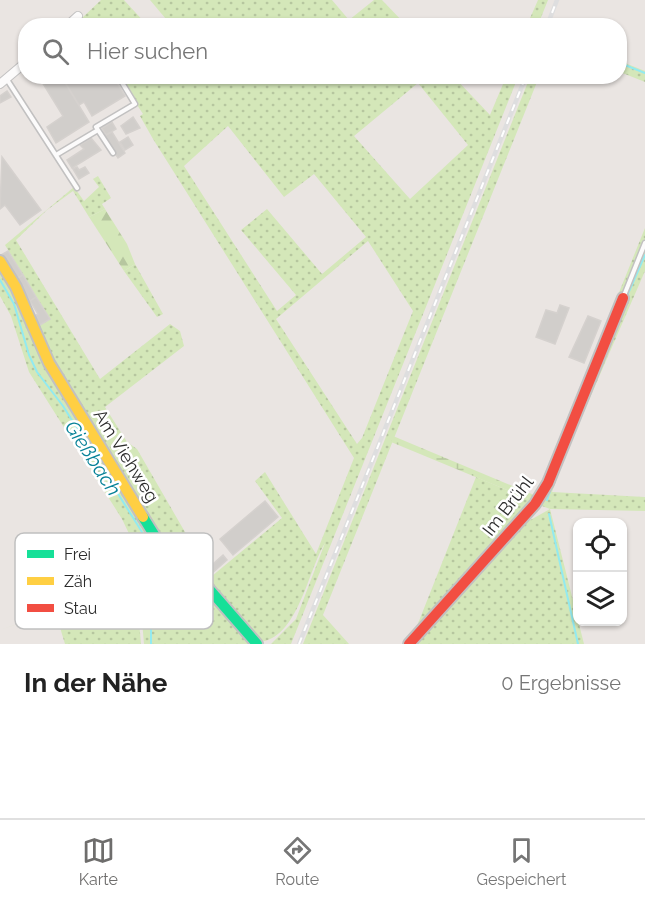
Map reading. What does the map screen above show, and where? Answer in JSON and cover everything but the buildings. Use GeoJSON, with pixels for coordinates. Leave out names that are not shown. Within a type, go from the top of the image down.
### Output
{"type":"FeatureCollection","features":[{"type":"Feature","properties":{"kind":"street"},"geometry":{"type":"LineString","coordinates":[[3,81],[18,69]]}},
{"type":"Feature","properties":{"kind":"street","name":"Am Viehweg"},"geometry":{"type":"LineString","coordinates":[[0,261],[16,287],[49,363],[153,533]]}},
{"type":"Feature","properties":{"kind":"street","name":"Im Brühl"},"geometry":{"type":"LineString","coordinates":[[409,644],[535,504],[548,483],[623,298]]}},
{"type":"Feature","properties":{"kind":"street","name":"Am Viehweg"},"geometry":{"type":"LineString","coordinates":[[213,593],[257,644]]}},
{"type":"Feature","properties":{"kind":"lane"},"geometry":{"type":"LineString","coordinates":[[3,81],[77,188]]}},
{"type":"Feature","properties":{"kind":"lane"},"geometry":{"type":"LineString","coordinates":[[113,153],[96,127],[135,104],[123,84]]}},
{"type":"Feature","properties":{"kind":"lane"},"geometry":{"type":"LineString","coordinates":[[56,155],[98,130]]}},
{"type":"Feature","properties":{"kind":"lane"},"geometry":{"type":"LineString","coordinates":[[623,298],[645,243]]}},
{"type":"Feature","properties":{"kind":"green space"},"geometry":{"type":"Polygon","coordinates":[[[101,0],[124,0],[141,18],[82,18],[101,0]]]}},
{"type":"Feature","properties":{"kind":"green space"},"geometry":{"type":"Polygon","coordinates":[[[150,0],[332,0],[347,18],[165,18],[150,0]]]}},
{"type":"Feature","properties":{"kind":"green space"},"geometry":{"type":"Polygon","coordinates":[[[374,0],[382,0],[399,18],[352,18],[374,0]]]}},
{"type":"Feature","properties":{"kind":"green space"},"geometry":{"type":"Polygon","coordinates":[[[538,0],[548,0],[541,18],[530,18],[538,0]]]}},
{"type":"Feature","properties":{"kind":"green space"},"geometry":{"type":"Polygon","coordinates":[[[627,64],[645,71],[645,82],[627,75],[627,64]]]}},
{"type":"Feature","properties":{"kind":"green space"},"geometry":{"type":"Polygon","coordinates":[[[124,84],[417,84],[354,136],[410,199],[468,145],[419,84],[461,84],[490,115],[503,84],[515,84],[291,644],[271,644],[296,619],[325,543],[293,616],[272,638],[259,642],[213,589],[213,575],[282,518],[255,481],[265,472],[316,554],[354,458],[140,116],[143,114],[124,84]],[[228,126],[184,166],[277,311],[296,295],[241,230],[267,209],[322,274],[366,237],[314,174],[284,197],[228,126]],[[368,241],[276,319],[357,444],[362,438],[413,311],[368,241]]]}},
{"type":"Feature","properties":{"kind":"green space"},"geometry":{"type":"Polygon","coordinates":[[[527,84],[536,84],[323,615],[349,644],[303,644],[527,84]]]}},
{"type":"Feature","properties":{"kind":"green space"},"geometry":{"type":"Polygon","coordinates":[[[98,176],[111,198],[102,204],[105,209],[89,217],[73,191],[47,210],[16,240],[100,379],[170,324],[180,331],[184,346],[105,407],[127,442],[137,449],[186,533],[157,533],[63,378],[36,328],[50,319],[5,245],[74,187],[84,201],[99,187],[93,179],[98,176]]]}},
{"type":"Feature","properties":{"kind":"green space"},"geometry":{"type":"Polygon","coordinates":[[[105,209],[127,244],[135,264],[124,271],[89,217],[105,209]]]}},
{"type":"Feature","properties":{"kind":"green space"},"geometry":{"type":"Polygon","coordinates":[[[645,228],[645,271],[569,446],[552,492],[645,497],[645,511],[550,509],[534,503],[407,644],[403,644],[415,631],[476,477],[531,500],[553,460],[624,300],[618,295],[645,228]]]}},
{"type":"Feature","properties":{"kind":"green space"},"geometry":{"type":"Polygon","coordinates":[[[135,264],[163,314],[157,317],[124,271],[135,264]]]}},
{"type":"Feature","properties":{"kind":"green space"},"geometry":{"type":"Polygon","coordinates":[[[0,269],[150,533],[129,533],[29,372],[11,316],[0,296],[0,269]]]}},
{"type":"Feature","properties":{"kind":"green space"},"geometry":{"type":"Polygon","coordinates":[[[393,436],[534,495],[531,500],[391,442],[393,436]]]}},
{"type":"Feature","properties":{"kind":"green space"},"geometry":{"type":"Polygon","coordinates":[[[550,509],[573,600],[573,626],[579,626],[584,644],[415,644],[525,523],[550,509]]]}},
{"type":"Feature","properties":{"kind":"green space"},"geometry":{"type":"Polygon","coordinates":[[[213,598],[253,644],[144,644],[143,629],[213,629],[213,598]]]}},
{"type":"Feature","properties":{"kind":"green space"},"geometry":{"type":"Polygon","coordinates":[[[60,629],[140,629],[141,644],[65,644],[60,629]]]}},
{"type":"Feature","properties":{"kind":"waterway"},"geometry":{"type":"LineString","coordinates":[[627,66],[645,73]]}},
{"type":"Feature","properties":{"kind":"waterway"},"geometry":{"type":"LineString","coordinates":[[627,296],[645,255]]}},
{"type":"Feature","properties":{"kind":"waterway","name":"Gießbach"},"geometry":{"type":"LineString","coordinates":[[0,280],[14,304],[29,355],[37,372],[63,406],[142,533]]}},
{"type":"Feature","properties":{"kind":"waterway"},"geometry":{"type":"LineString","coordinates":[[547,500],[552,486]]}},
{"type":"Feature","properties":{"kind":"waterway"},"geometry":{"type":"LineString","coordinates":[[549,514],[578,644]]}},
{"type":"Feature","properties":{"kind":"waterway","name":"Gießbach"},"geometry":{"type":"LineString","coordinates":[[151,629],[151,644]]}},
{"type":"Feature","properties":{"kind":"railway"},"geometry":{"type":"LineString","coordinates":[[550,18],[557,0]]}},
{"type":"Feature","properties":{"kind":"railway"},"geometry":{"type":"LineString","coordinates":[[299,644],[523,84]]}},
{"type":"Feature","properties":{"kind":"traffic: fast"},"geometry":{"type":"LineString","coordinates":[[143,517],[153,533]]}},
{"type":"Feature","properties":{"kind":"traffic: fast"},"geometry":{"type":"LineString","coordinates":[[213,593],[257,644]]}},
{"type":"Feature","properties":{"kind":"traffic: slow"},"geometry":{"type":"LineString","coordinates":[[0,261],[16,287],[49,363],[143,517]]}},
{"type":"Feature","properties":{"kind":"traffic: jam"},"geometry":{"type":"LineString","coordinates":[[409,644],[535,504],[548,483],[623,298]]}}]}
